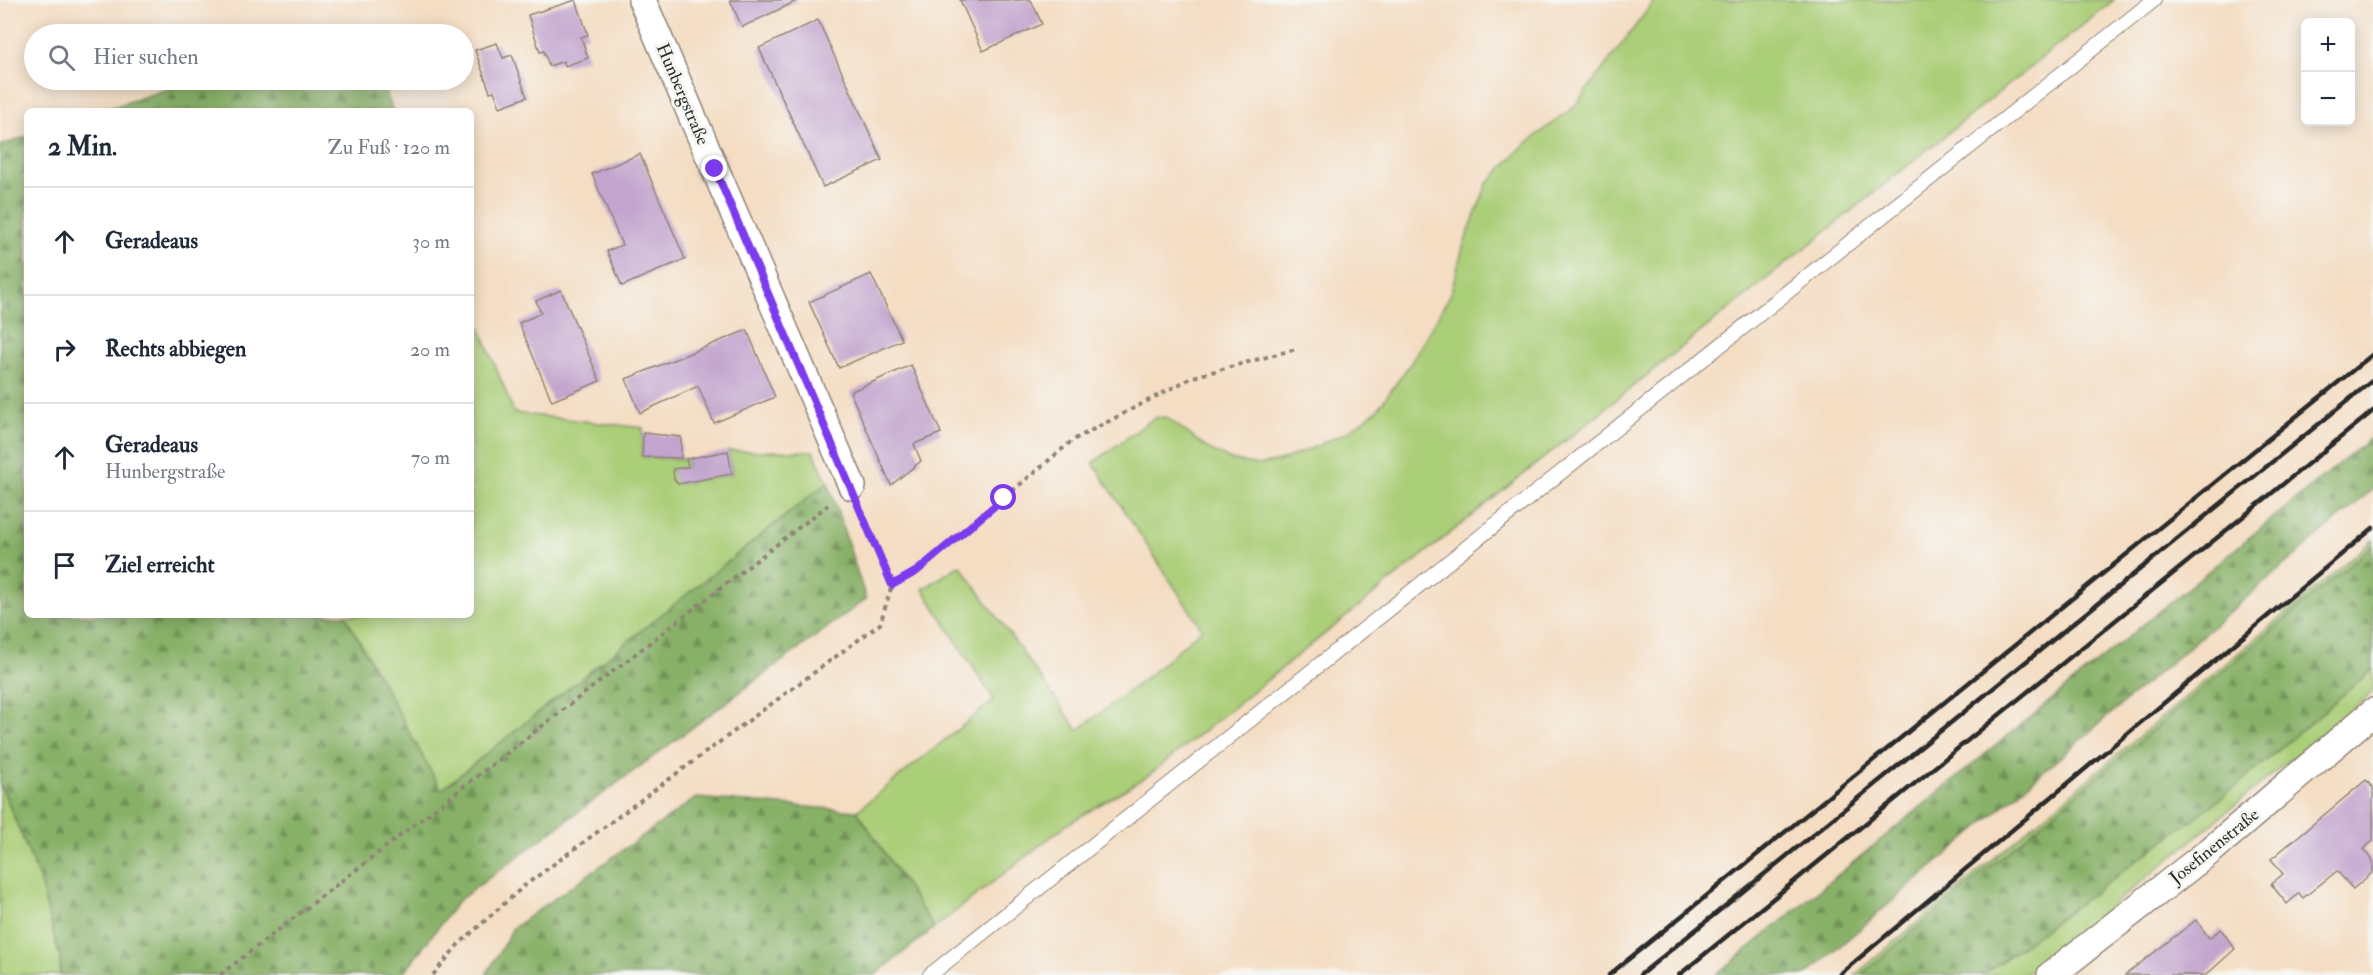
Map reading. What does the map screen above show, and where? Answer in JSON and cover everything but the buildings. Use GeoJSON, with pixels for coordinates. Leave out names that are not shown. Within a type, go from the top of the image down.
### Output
{"type":"FeatureCollection","features":[{"type":"Feature","properties":{"kind":"street","name":"Hunbergstraße"},"geometry":{"type":"LineString","coordinates":[[642,0],[852,486]]}},
{"type":"Feature","properties":{"kind":"street","name":"Josefinenstraße"},"geometry":{"type":"LineString","coordinates":[[2051,975],[2210,851],[2373,712]]}},
{"type":"Feature","properties":{"kind":"lane"},"geometry":{"type":"LineString","coordinates":[[930,975],[2154,0]]}},
{"type":"Feature","properties":{"kind":"path"},"geometry":{"type":"LineString","coordinates":[[892,585],[917,571],[1073,440],[1192,377],[1296,349]]}},
{"type":"Feature","properties":{"kind":"path"},"geometry":{"type":"LineString","coordinates":[[220,975],[852,486],[892,585],[880,624],[524,886],[458,945],[433,975]]}},
{"type":"Feature","properties":{"kind":"green space"},"geometry":{"type":"Polygon","coordinates":[[[1655,0],[2114,0],[1149,775],[1066,825],[934,928],[857,811],[994,700],[923,589],[960,565],[1078,730],[1147,677],[1202,629],[1093,463],[1154,418],[1166,417],[1207,448],[1231,460],[1258,465],[1280,461],[1347,432],[1377,410],[1412,361],[1450,295],[1464,244],[1487,184],[1523,146],[1575,106],[1655,0]]]}},
{"type":"Feature","properties":{"kind":"green space"},"geometry":{"type":"Polygon","coordinates":[[[164,90],[385,90],[392,108],[110,108],[164,90]]]}},
{"type":"Feature","properties":{"kind":"green space"},"geometry":{"type":"Polygon","coordinates":[[[24,137],[24,618],[347,618],[441,790],[828,482],[866,599],[458,901],[402,975],[60,975],[60,958],[39,878],[0,783],[0,146],[24,137]]]}},
{"type":"Feature","properties":{"kind":"green space"},"geometry":{"type":"Polygon","coordinates":[[[474,313],[514,413],[643,428],[642,457],[686,459],[688,467],[673,470],[678,484],[732,474],[728,451],[813,451],[828,482],[441,790],[347,618],[474,618],[474,313]]]}},
{"type":"Feature","properties":{"kind":"green space"},"geometry":{"type":"Polygon","coordinates":[[[2373,436],[2373,489],[1806,975],[1716,975],[2373,436]]]}},
{"type":"Feature","properties":{"kind":"green space"},"geometry":{"type":"Polygon","coordinates":[[[2373,540],[2373,545],[1861,975],[1855,975],[2373,540]]]}},
{"type":"Feature","properties":{"kind":"green space"},"geometry":{"type":"Polygon","coordinates":[[[2373,545],[2373,669],[2228,793],[1983,975],[1861,975],[2373,545]]]}},
{"type":"Feature","properties":{"kind":"green space"},"geometry":{"type":"Polygon","coordinates":[[[2373,669],[2373,692],[2102,914],[2023,975],[1983,975],[2228,793],[2373,669]]]}},
{"type":"Feature","properties":{"kind":"green space"},"geometry":{"type":"Polygon","coordinates":[[[0,783],[39,878],[60,958],[60,975],[0,975],[0,783]]]}},
{"type":"Feature","properties":{"kind":"green space"},"geometry":{"type":"Polygon","coordinates":[[[696,798],[857,811],[934,928],[875,975],[486,975],[513,928],[696,798]]]}},
{"type":"Feature","properties":{"kind":"railway"},"geometry":{"type":"LineString","coordinates":[[1609,975],[2373,354]]}},
{"type":"Feature","properties":{"kind":"railway"},"geometry":{"type":"LineString","coordinates":[[1640,975],[2373,380]]}},
{"type":"Feature","properties":{"kind":"railway"},"geometry":{"type":"LineString","coordinates":[[1679,975],[2373,411]]}},
{"type":"Feature","properties":{"kind":"railway"},"geometry":{"type":"LineString","coordinates":[[1839,975],[2373,528]]}},
{"type":"Feature","properties":{"kind":"route"},"geometry":{"type":"LineString","coordinates":[[715,169],[852,486],[892,585],[917,571],[1004,498]]}}]}
